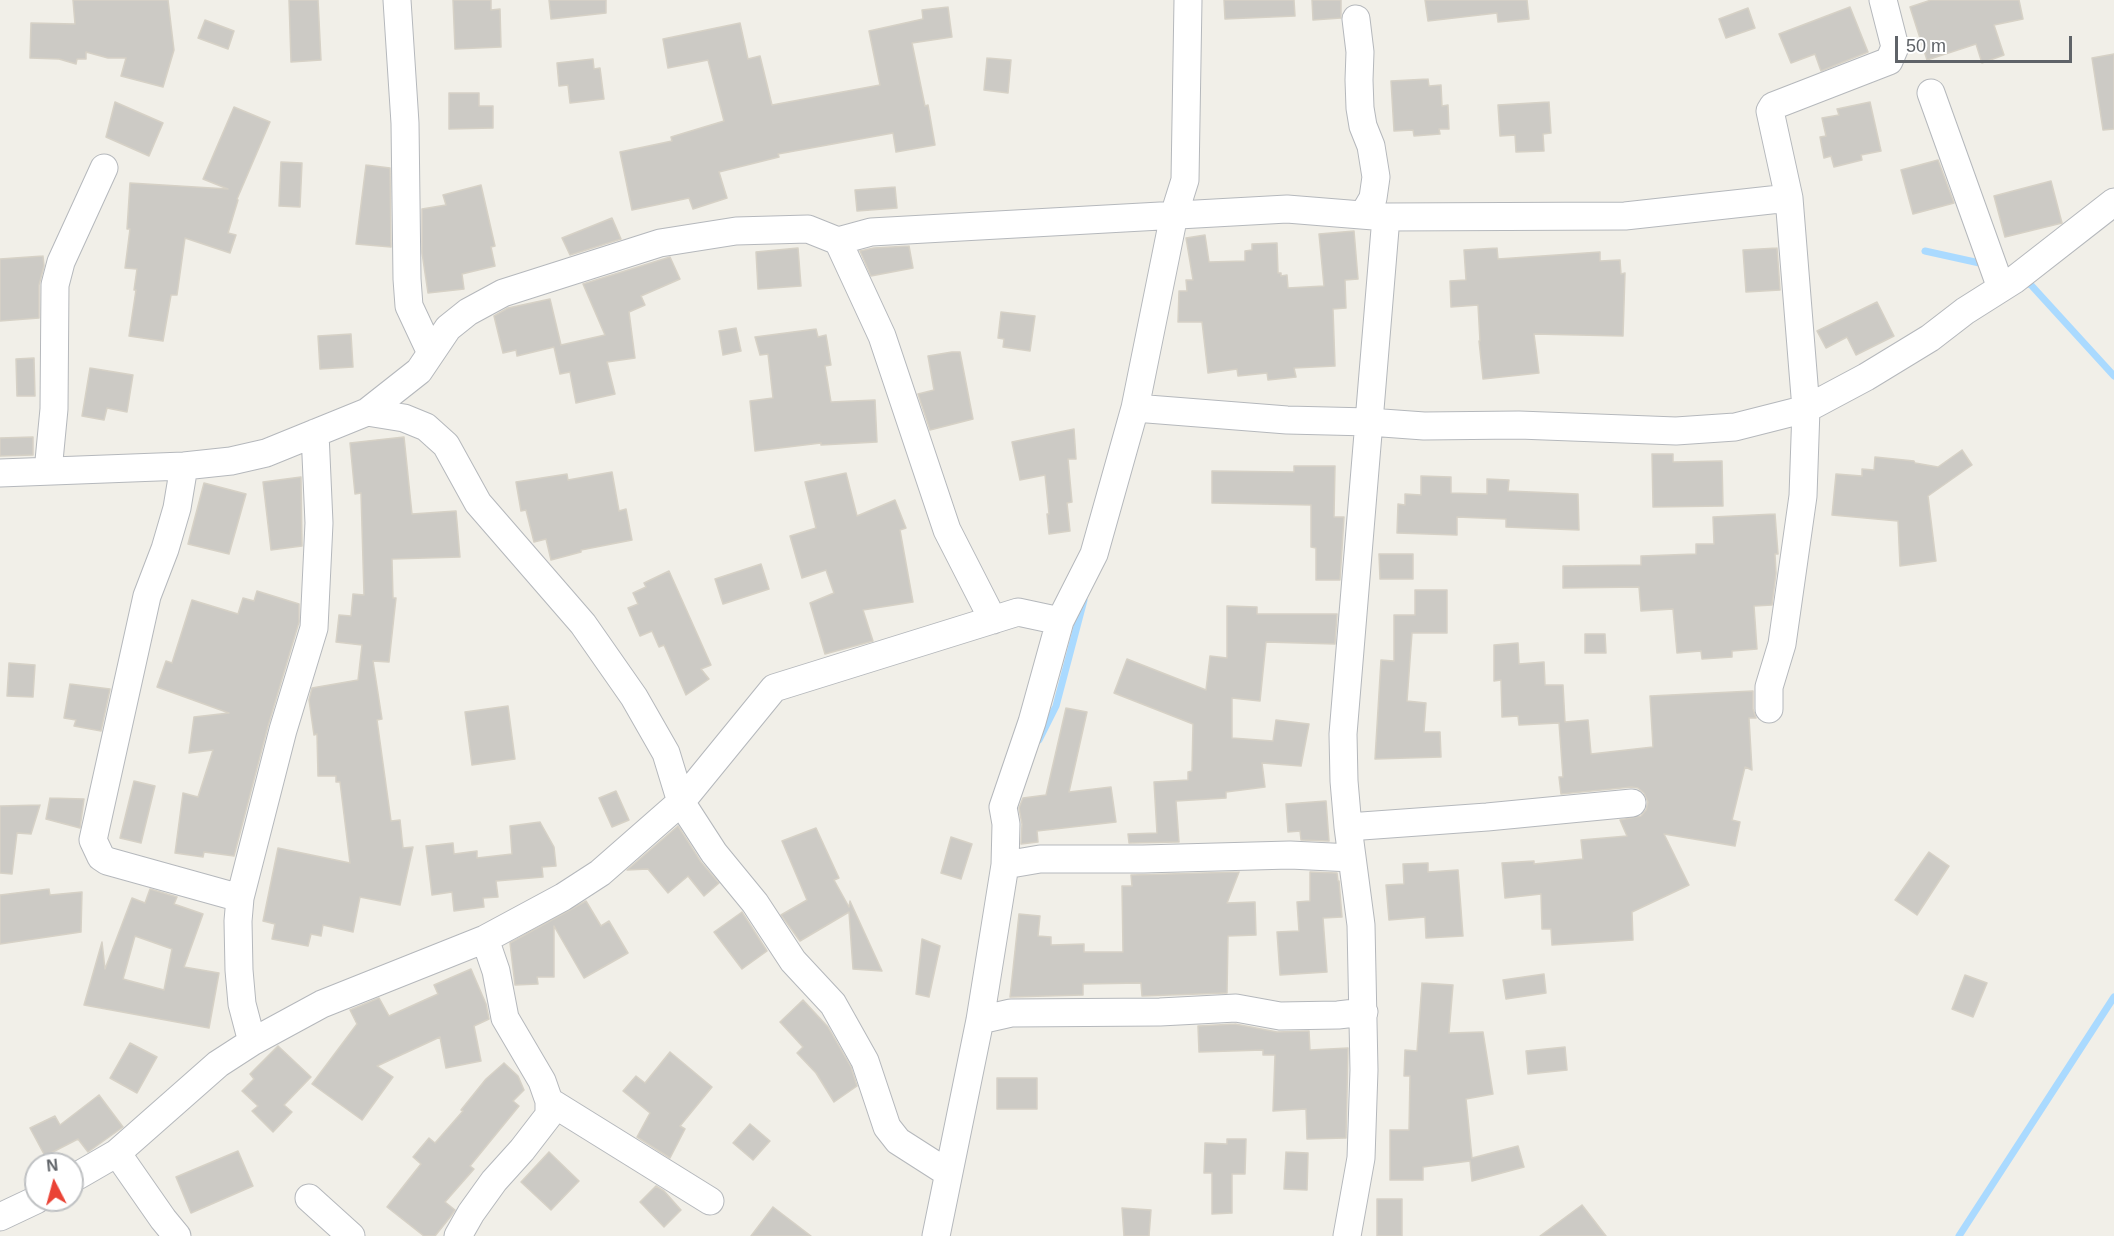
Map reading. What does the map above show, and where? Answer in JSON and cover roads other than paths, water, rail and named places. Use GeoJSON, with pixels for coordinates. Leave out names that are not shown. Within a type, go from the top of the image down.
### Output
{"type":"FeatureCollection","features":[{"type":"Feature","properties":{"kind":"street"},"geometry":{"type":"LineString","coordinates":[[397,0],[405,123],[406,279],[409,306],[431,353]]}},
{"type":"Feature","properties":{"kind":"street"},"geometry":{"type":"LineString","coordinates":[[936,1236],[981,1020],[1005,865],[1006,824],[1003,807],[1032,722],[1060,621],[1094,554],[1135,408],[1174,215],[1185,180],[1188,0]]}},
{"type":"Feature","properties":{"kind":"street"},"geometry":{"type":"LineString","coordinates":[[1769,709],[1769,687],[1782,644],[1803,496],[1806,409],[1789,198],[1770,118],[1771,108],[1889,61],[1895,46],[1883,0]]}},
{"type":"Feature","properties":{"kind":"street"},"geometry":{"type":"LineString","coordinates":[[1347,1236],[1361,1158],[1364,1012],[1361,925],[1348,827],[1343,734],[1370,422],[1375,216],[1373,198],[1376,177],[1371,146],[1363,126],[1360,108],[1360,52],[1356,19]]}},
{"type":"Feature","properties":{"kind":"street"},"geometry":{"type":"LineString","coordinates":[[1931,93],[2001,288]]}},
{"type":"Feature","properties":{"kind":"street"},"geometry":{"type":"LineString","coordinates":[[48,471],[54,409],[55,285],[61,262],[104,168]]}},
{"type":"Feature","properties":{"kind":"street"},"geometry":{"type":"LineString","coordinates":[[0,473],[184,466],[231,461],[266,453],[367,412],[418,371],[448,328],[468,312],[503,293],[660,243],[736,231],[808,229],[838,241],[871,232],[1287,209],[1375,216],[1625,216],[1789,198]]}},
{"type":"Feature","properties":{"kind":"street"},"geometry":{"type":"LineString","coordinates":[[1135,408],[1287,420],[1424,426],[1519,425],[1676,431],[1735,427],[1806,409],[1866,377],[1930,338],[1965,311],[2001,288],[2114,202]]}},
{"type":"Feature","properties":{"kind":"street"},"geometry":{"type":"LineString","coordinates":[[838,241],[882,336],[947,530],[993,620]]}},
{"type":"Feature","properties":{"kind":"street"},"geometry":{"type":"LineString","coordinates":[[367,412],[404,418],[426,427],[446,445],[478,503],[583,624],[634,697],[666,753],[681,802],[714,853],[755,903],[794,962],[833,1004],[865,1061],[886,1127],[898,1141],[948,1173]]}},
{"type":"Feature","properties":{"kind":"street"},"geometry":{"type":"LineString","coordinates":[[252,1041],[242,1004],[239,970],[240,898],[283,730],[314,628],[319,523],[315,433]]}},
{"type":"Feature","properties":{"kind":"street"},"geometry":{"type":"LineString","coordinates":[[184,466],[177,508],[165,549],[147,596],[93,840],[101,857],[107,861],[240,898]]}},
{"type":"Feature","properties":{"kind":"street"},"geometry":{"type":"LineString","coordinates":[[84,1172],[117,1153],[218,1064],[252,1041],[322,1004],[485,939],[563,897],[600,873],[681,802],[774,688],[1018,612],[1060,621]]}},
{"type":"Feature","properties":{"kind":"street"},"geometry":{"type":"LineString","coordinates":[[1348,827],[1632,803]]}},
{"type":"Feature","properties":{"kind":"street"},"geometry":{"type":"LineString","coordinates":[[1005,865],[1040,859],[1290,855],[1352,858]]}},
{"type":"Feature","properties":{"kind":"street"},"geometry":{"type":"LineString","coordinates":[[458,1236],[471,1212],[494,1181],[549,1115],[549,1101],[542,1081],[505,1018],[496,971],[485,939]]}},
{"type":"Feature","properties":{"kind":"street"},"geometry":{"type":"LineString","coordinates":[[981,1020],[1011,1013],[1160,1012],[1236,1008],[1280,1016],[1364,1012]]}},
{"type":"Feature","properties":{"kind":"street"},"geometry":{"type":"LineString","coordinates":[[549,1101],[710,1202]]}},
{"type":"Feature","properties":{"kind":"street"},"geometry":{"type":"LineString","coordinates":[[117,1153],[177,1236]]}},
{"type":"Feature","properties":{"kind":"street"},"geometry":{"type":"LineString","coordinates":[[309,1198],[351,1236]]}},
{"type":"Feature","properties":{"kind":"street"},"geometry":{"type":"LineString","coordinates":[[0,1217],[24,1206]]}},
{"type":"Feature","properties":{"kind":"waterway"},"geometry":{"type":"LineString","coordinates":[[1925,251],[1984,264]]}},
{"type":"Feature","properties":{"kind":"waterway"},"geometry":{"type":"LineString","coordinates":[[2023,282],[2031,285],[2114,376]]}},
{"type":"Feature","properties":{"kind":"waterway"},"geometry":{"type":"LineString","coordinates":[[1039,740],[1056,706],[1084,600]]}},
{"type":"Feature","properties":{"kind":"waterway"},"geometry":{"type":"LineString","coordinates":[[1959,1236],[2114,997]]}}]}
